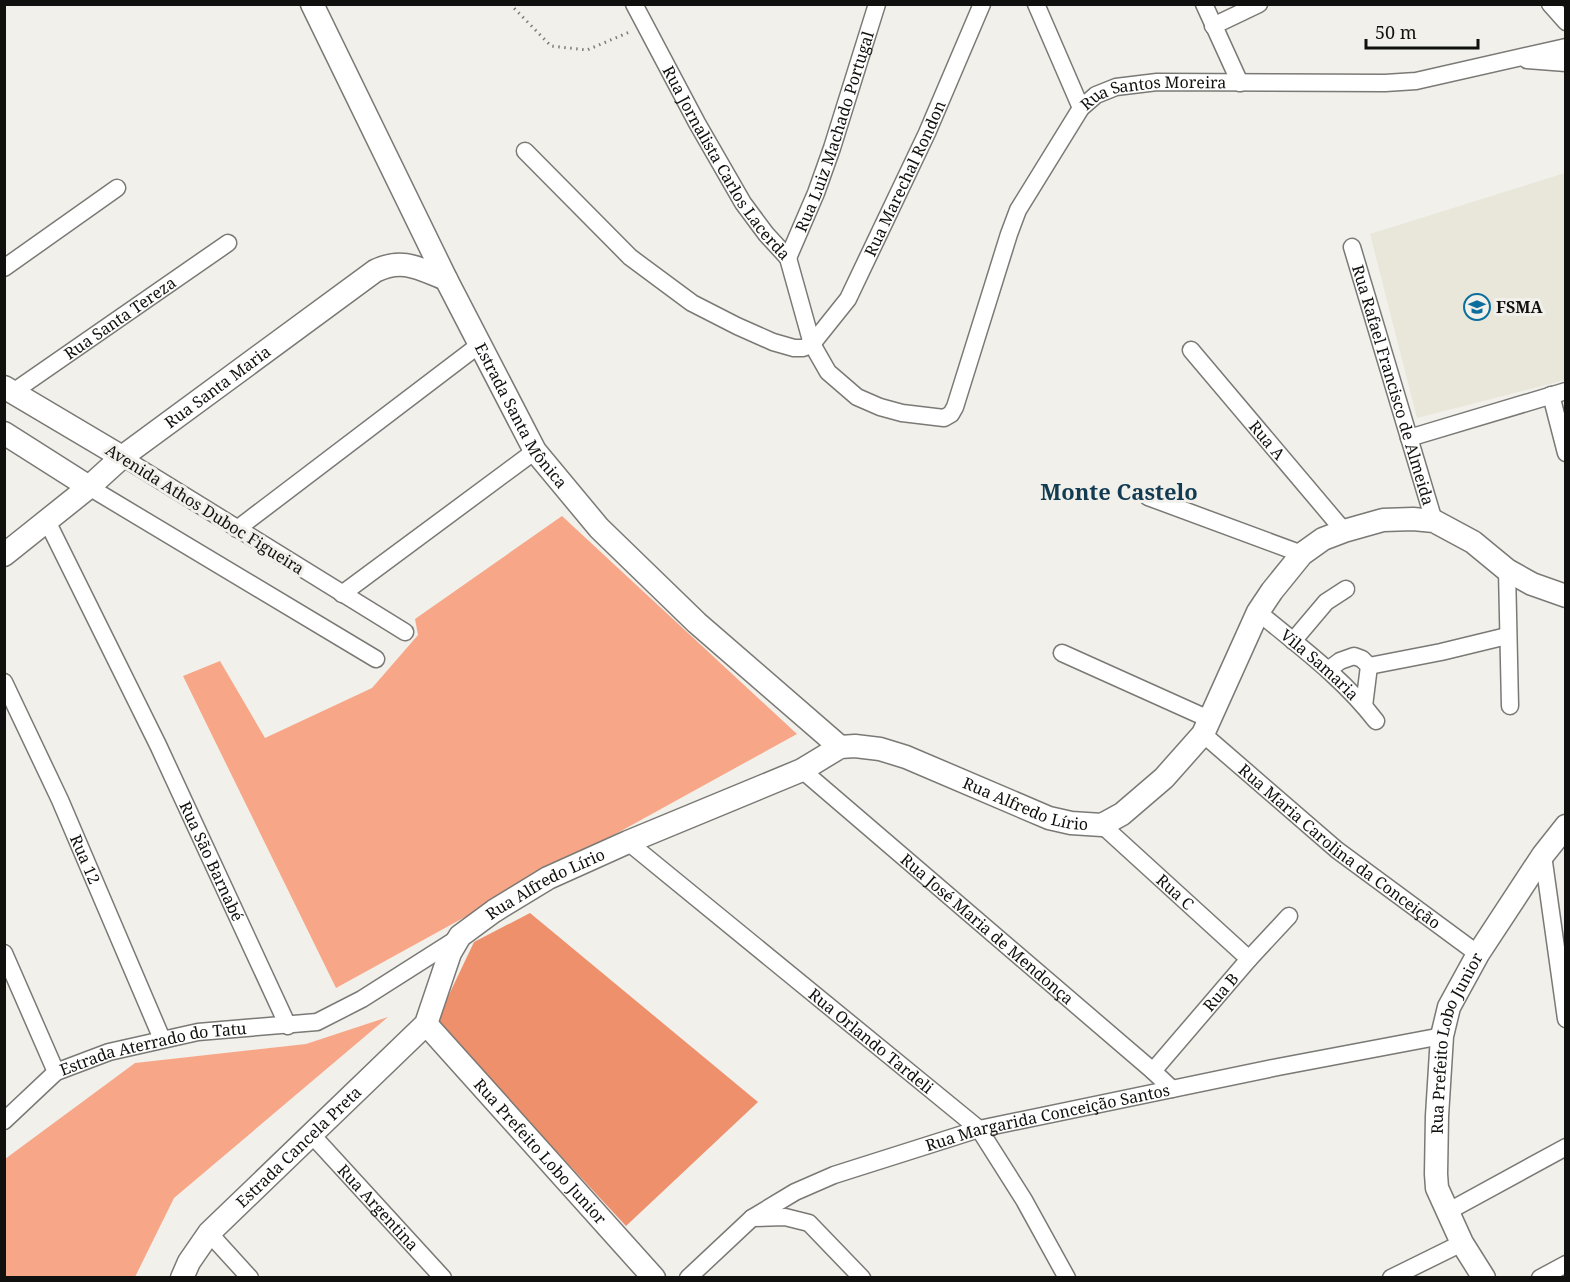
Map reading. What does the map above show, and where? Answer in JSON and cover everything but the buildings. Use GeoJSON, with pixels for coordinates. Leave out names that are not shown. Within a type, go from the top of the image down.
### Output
{"type":"FeatureCollection","features":[{"type":"Feature","properties":{"kind":"main road","name":"Estrada Santa Mônica"},"geometry":{"type":"LineString","coordinates":[[312,4],[446,279],[535,451],[608,536],[697,623],[840,747]]}},
{"type":"Feature","properties":{"kind":"main road","name":"Rua Santa Maria"},"geometry":{"type":"LineString","coordinates":[[4,555],[89,487],[122,457],[375,271],[388,264],[400,263],[446,279]]}},
{"type":"Feature","properties":{"kind":"main road","name":"Avenida Athos Duboc Figueira"},"geometry":{"type":"LineString","coordinates":[[9,389],[122,457]]}},
{"type":"Feature","properties":{"kind":"main road"},"geometry":{"type":"LineString","coordinates":[[4,434],[89,487]]}},
{"type":"Feature","properties":{"kind":"main road","name":"Rua Alfredo Lírio"},"geometry":{"type":"LineString","coordinates":[[426,1024],[450,953],[460,936],[494,911],[548,878],[628,842],[802,770],[840,747],[880,749],[906,757],[1049,818],[1071,823],[1102,825],[1122,814],[1164,778],[1207,727],[1258,612],[1272,591],[1302,554],[1323,539],[1344,531],[1383,520],[1434,521],[1473,542],[1507,570],[1532,584],[1566,596]]}},
{"type":"Feature","properties":{"kind":"main road","name":"Rua Prefeito Lobo Junior"},"geometry":{"type":"LineString","coordinates":[[1484,1278],[1462,1243],[1437,1188],[1442,1036],[1449,1007],[1478,954],[1543,855],[1566,826]]}},
{"type":"Feature","properties":{"kind":"main road","name":"Rua Prefeito Lobo Junior"},"geometry":{"type":"LineString","coordinates":[[426,1024],[654,1278]]}},
{"type":"Feature","properties":{"kind":"main road","name":"Estrada Cancela Preta"},"geometry":{"type":"LineString","coordinates":[[182,1278],[189,1262],[210,1233],[426,1024]]}},
{"type":"Feature","properties":{"kind":"street","name":"Rua Jornalista Carlos Lacerda"},"geometry":{"type":"LineString","coordinates":[[634,4],[743,203],[766,234],[788,258],[812,344],[828,372],[857,398],[891,410],[944,418]]}},
{"type":"Feature","properties":{"kind":"street","name":"Rua Luiz Machado Portugal"},"geometry":{"type":"LineString","coordinates":[[788,258],[816,194],[877,4]]}},
{"type":"Feature","properties":{"kind":"street","name":"Rua Marechal Rondon"},"geometry":{"type":"LineString","coordinates":[[812,344],[848,299],[927,134],[982,4]]}},
{"type":"Feature","properties":{"kind":"street"},"geometry":{"type":"LineString","coordinates":[[1036,4],[1081,108]]}},
{"type":"Feature","properties":{"kind":"street"},"geometry":{"type":"LineString","coordinates":[[1204,4],[1240,83]]}},
{"type":"Feature","properties":{"kind":"street"},"geometry":{"type":"LineString","coordinates":[[1213,26],[1259,4]]}},
{"type":"Feature","properties":{"kind":"street"},"geometry":{"type":"LineString","coordinates":[[1551,4],[1566,22]]}},
{"type":"Feature","properties":{"kind":"street","name":"Rua Santos Moreira"},"geometry":{"type":"LineString","coordinates":[[944,418],[956,407],[1018,210],[1081,108],[1096,95],[1116,87],[1157,82],[1385,83],[1416,81],[1566,47]]}},
{"type":"Feature","properties":{"kind":"street"},"geometry":{"type":"LineString","coordinates":[[1508,59],[1566,63]]}},
{"type":"Feature","properties":{"kind":"street"},"geometry":{"type":"LineString","coordinates":[[525,151],[630,256],[692,303],[773,342],[799,348],[812,344]]}},
{"type":"Feature","properties":{"kind":"street"},"geometry":{"type":"LineString","coordinates":[[4,268],[117,188]]}},
{"type":"Feature","properties":{"kind":"street","name":"Rua Santa Tereza"},"geometry":{"type":"LineString","coordinates":[[9,389],[228,243]]}},
{"type":"Feature","properties":{"kind":"street","name":"Rua Rafael Francisco de Almeida"},"geometry":{"type":"LineString","coordinates":[[1352,247],[1434,521]]}},
{"type":"Feature","properties":{"kind":"street"},"geometry":{"type":"LineString","coordinates":[[237,529],[479,345]]}},
{"type":"Feature","properties":{"kind":"street","name":"Rua A"},"geometry":{"type":"LineString","coordinates":[[1191,350],[1344,531]]}},
{"type":"Feature","properties":{"kind":"street"},"geometry":{"type":"LineString","coordinates":[[1409,438],[1558,393],[1566,453]]}},
{"type":"Feature","properties":{"kind":"street"},"geometry":{"type":"LineString","coordinates":[[342,594],[535,451]]}},
{"type":"Feature","properties":{"kind":"street","name":"Avenida Athos Duboc Figueira"},"geometry":{"type":"LineString","coordinates":[[122,457],[405,632]]}},
{"type":"Feature","properties":{"kind":"street"},"geometry":{"type":"LineString","coordinates":[[89,487],[376,659]]}},
{"type":"Feature","properties":{"kind":"street"},"geometry":{"type":"LineString","coordinates":[[1148,497],[1302,554]]}},
{"type":"Feature","properties":{"kind":"street","name":"Rua São Barnabé"},"geometry":{"type":"LineString","coordinates":[[47,521],[158,745],[288,1026]]}},
{"type":"Feature","properties":{"kind":"street"},"geometry":{"type":"LineString","coordinates":[[1507,570],[1510,706]]}},
{"type":"Feature","properties":{"kind":"street"},"geometry":{"type":"LineString","coordinates":[[1293,641],[1326,602],[1346,589]]}},
{"type":"Feature","properties":{"kind":"street","name":"Vila Samaria"},"geometry":{"type":"LineString","coordinates":[[1258,612],[1328,670],[1376,721]]}},
{"type":"Feature","properties":{"kind":"street"},"geometry":{"type":"LineString","coordinates":[[1369,666],[1507,636]]}},
{"type":"Feature","properties":{"kind":"street"},"geometry":{"type":"LineString","coordinates":[[1062,653],[1207,727]]}},
{"type":"Feature","properties":{"kind":"street"},"geometry":{"type":"LineString","coordinates":[[1328,670],[1354,656],[1362,659],[1369,666]]}},
{"type":"Feature","properties":{"kind":"street"},"geometry":{"type":"LineString","coordinates":[[1364,706],[1369,666]]}},
{"type":"Feature","properties":{"kind":"street","name":"Rua 12"},"geometry":{"type":"LineString","coordinates":[[4,682],[60,800],[162,1039]]}},
{"type":"Feature","properties":{"kind":"street","name":"Rua Maria Carolina da Conceição"},"geometry":{"type":"LineString","coordinates":[[1207,727],[1336,850],[1478,954]]}},
{"type":"Feature","properties":{"kind":"street","name":"Rua José Maria de Mendonça"},"geometry":{"type":"LineString","coordinates":[[802,770],[1154,1071],[1172,1089]]}},
{"type":"Feature","properties":{"kind":"street","name":"Rua C"},"geometry":{"type":"LineString","coordinates":[[1102,825],[1249,959]]}},
{"type":"Feature","properties":{"kind":"street","name":"Rua Orlando Tardeli"},"geometry":{"type":"LineString","coordinates":[[628,842],[979,1129],[1024,1200],[1067,1278]]}},
{"type":"Feature","properties":{"kind":"street"},"geometry":{"type":"LineString","coordinates":[[1543,855],[1566,1019]]}},
{"type":"Feature","properties":{"kind":"street","name":"Rua B"},"geometry":{"type":"LineString","coordinates":[[1154,1071],[1249,959],[1289,916]]}},
{"type":"Feature","properties":{"kind":"street"},"geometry":{"type":"LineString","coordinates":[[288,1026],[318,1022],[337,1013],[460,936]]}},
{"type":"Feature","properties":{"kind":"street"},"geometry":{"type":"LineString","coordinates":[[4,953],[56,1072]]}},
{"type":"Feature","properties":{"kind":"street","name":"Estrada Aterrado do Tatu"},"geometry":{"type":"LineString","coordinates":[[4,1121],[56,1072],[109,1052],[198,1032],[288,1026]]}},
{"type":"Feature","properties":{"kind":"street","name":"Rua Margarida Conceição Santos"},"geometry":{"type":"LineString","coordinates":[[688,1278],[752,1218],[795,1192],[834,1175],[979,1129],[1278,1067],[1442,1036]]}},
{"type":"Feature","properties":{"kind":"street","name":"Rua Argentina"},"geometry":{"type":"LineString","coordinates":[[312,1136],[443,1278]]}},
{"type":"Feature","properties":{"kind":"street"},"geometry":{"type":"LineString","coordinates":[[1447,1212],[1566,1147]]}},
{"type":"Feature","properties":{"kind":"street"},"geometry":{"type":"LineString","coordinates":[[752,1218],[785,1217],[809,1223],[862,1278]]}},
{"type":"Feature","properties":{"kind":"street"},"geometry":{"type":"LineString","coordinates":[[210,1233],[250,1278]]}},
{"type":"Feature","properties":{"kind":"street"},"geometry":{"type":"LineString","coordinates":[[1393,1277],[1462,1243]]}},
{"type":"Feature","properties":{"kind":"street"},"geometry":{"type":"LineString","coordinates":[[1540,1278],[1566,1263]]}},
{"type":"Feature","properties":{"kind":"path"},"geometry":{"type":"LineString","coordinates":[[510,4],[551,46],[587,50],[645,26]]}},
{"type":"Feature","properties":{"kind":"shaded area","name":"FSMA"},"geometry":{"type":"Polygon","coordinates":[[[1565,173],[1565,380],[1417,418],[1370,234],[1565,173]]]}},
{"type":"Feature","properties":{"kind":"shaded area"},"geometry":{"type":"Polygon","coordinates":[[[562,516],[797,734],[336,988],[183,676],[220,661],[265,738],[372,688],[418,635],[415,619],[562,516]]]}},
{"type":"Feature","properties":{"kind":"shaded area"},"geometry":{"type":"Polygon","coordinates":[[[530,913],[758,1102],[626,1226],[436,1022],[474,942],[530,913]]]}},
{"type":"Feature","properties":{"kind":"shaded area"},"geometry":{"type":"Polygon","coordinates":[[[388,1017],[174,1198],[135,1277],[5,1277],[5,1159],[135,1063],[306,1044],[388,1017]]]}},
{"type":"Feature","properties":{"kind":"place","name":"FSMA"},"geometry":{"type":"Point","coordinates":[1477,307]}},
{"type":"Feature","properties":{"kind":"district","name":"Monte Castelo"},"geometry":{"type":"Point","coordinates":[1119,492]}}]}
